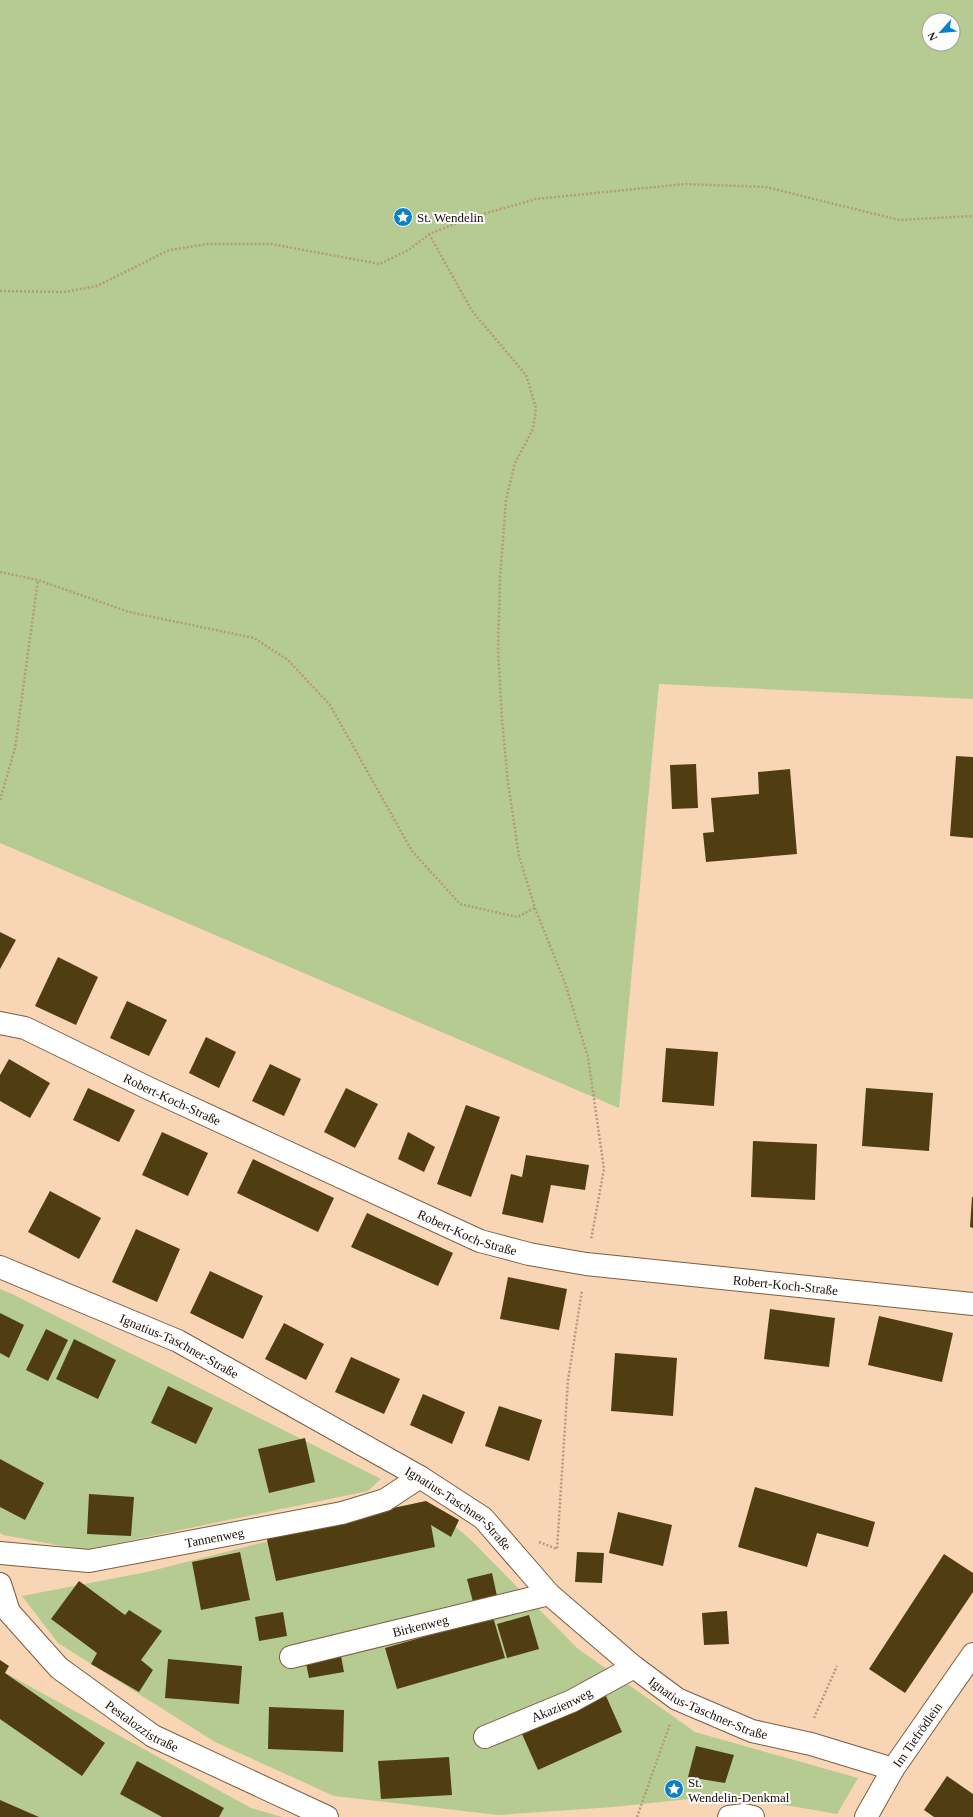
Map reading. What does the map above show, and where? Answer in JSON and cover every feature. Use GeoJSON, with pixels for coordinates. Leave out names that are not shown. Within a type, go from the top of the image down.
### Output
{"type":"FeatureCollection","features":[{"type":"Feature","properties":{"kind":"street","name":"Robert-Koch-Straße"},"geometry":{"type":"LineString","coordinates":[[0,1023],[25,1028],[148,1088],[480,1241],[529,1254],[586,1264],[973,1304]]}},
{"type":"Feature","properties":{"kind":"street","name":"Ignatius-Taschner-Straße"},"geometry":{"type":"LineString","coordinates":[[0,1267],[178,1341],[420,1477],[483,1518],[549,1594],[634,1667],[677,1699],[752,1731],[803,1742],[893,1769]]}},
{"type":"Feature","properties":{"kind":"street","name":"Tannenweg"},"geometry":{"type":"LineString","coordinates":[[0,1553],[89,1562],[342,1513],[385,1500],[420,1477]]}},
{"type":"Feature","properties":{"kind":"street","name":"Pestalozzistraße"},"geometry":{"type":"LineString","coordinates":[[0,1584],[9,1612],[59,1668],[153,1736],[328,1817]]}},
{"type":"Feature","properties":{"kind":"street","name":"Birkenweg"},"geometry":{"type":"LineString","coordinates":[[291,1657],[549,1594]]}},
{"type":"Feature","properties":{"kind":"street","name":"Im Tiefrödlein"},"geometry":{"type":"LineString","coordinates":[[866,1817],[893,1769],[973,1654]]}},
{"type":"Feature","properties":{"kind":"street","name":"Akazienweg"},"geometry":{"type":"LineString","coordinates":[[485,1737],[572,1701],[634,1667]]}},
{"type":"Feature","properties":{"kind":"street"},"geometry":{"type":"LineString","coordinates":[[729,1817],[744,1815],[753,1817]]}},
{"type":"Feature","properties":{"kind":"path"},"geometry":{"type":"LineString","coordinates":[[0,291],[64,292],[97,286],[169,250],[208,244],[271,244],[380,264],[410,249],[429,234],[473,217],[536,199],[685,184],[766,187],[899,220],[973,216]]}},
{"type":"Feature","properties":{"kind":"path"},"geometry":{"type":"LineString","coordinates":[[429,234],[472,311],[526,375],[536,408],[533,429],[515,463],[506,500],[500,579],[498,649],[508,783],[519,856],[535,908],[565,983],[588,1057],[597,1111],[604,1169],[586,1264],[568,1380],[557,1550]]}},
{"type":"Feature","properties":{"kind":"path"},"geometry":{"type":"LineString","coordinates":[[0,572],[38,580],[129,612],[254,638],[288,660],[330,705],[412,851],[460,904],[517,917],[535,908]]}},
{"type":"Feature","properties":{"kind":"path"},"geometry":{"type":"LineString","coordinates":[[0,800],[15,748],[38,580]]}},
{"type":"Feature","properties":{"kind":"path"},"geometry":{"type":"LineString","coordinates":[[803,1742],[837,1666]]}},
{"type":"Feature","properties":{"kind":"path"},"geometry":{"type":"LineString","coordinates":[[637,1817],[664,1744]]}},
{"type":"Feature","properties":{"kind":"green space"},"geometry":{"type":"Polygon","coordinates":[[[0,0],[973,0],[973,699],[659,684],[619,1108],[0,843],[0,0]]]}},
{"type":"Feature","properties":{"kind":"green space"},"geometry":{"type":"Polygon","coordinates":[[[0,1289],[381,1479],[368,1491],[84,1550],[3,1535],[0,1533],[0,1289]]]}},
{"type":"Feature","properties":{"kind":"green space"},"geometry":{"type":"Polygon","coordinates":[[[426,1501],[473,1542],[577,1648],[695,1732],[858,1778],[837,1814],[727,1795],[613,1807],[498,1815],[334,1796],[215,1742],[58,1643],[22,1596],[147,1572],[426,1501]]]}},
{"type":"Feature","properties":{"kind":"green space"},"geometry":{"type":"Polygon","coordinates":[[[0,1670],[251,1808],[282,1817],[0,1817],[0,1670]]]}},
{"type":"Feature","properties":{"kind":"building"},"geometry":{"type":"Polygon","coordinates":[[[956,756],[973,757],[973,838],[950,836],[956,756]]]}},
{"type":"Feature","properties":{"kind":"building"},"geometry":{"type":"Polygon","coordinates":[[[696,764],[698,808],[672,809],[670,765],[696,764]]]}},
{"type":"Feature","properties":{"kind":"building"},"geometry":{"type":"Polygon","coordinates":[[[790,769],[797,854],[706,862],[703,833],[714,832],[711,798],[759,794],[758,772],[790,769]]]}},
{"type":"Feature","properties":{"kind":"building"},"geometry":{"type":"Polygon","coordinates":[[[0,932],[16,940],[0,969],[0,932]]]}},
{"type":"Feature","properties":{"kind":"building"},"geometry":{"type":"Polygon","coordinates":[[[58,957],[98,977],[76,1025],[35,1006],[58,957]]]}},
{"type":"Feature","properties":{"kind":"building"},"geometry":{"type":"Polygon","coordinates":[[[127,1001],[167,1020],[149,1056],[110,1038],[127,1001]]]}},
{"type":"Feature","properties":{"kind":"building"},"geometry":{"type":"Polygon","coordinates":[[[206,1037],[236,1052],[219,1088],[189,1073],[206,1037]]]}},
{"type":"Feature","properties":{"kind":"building"},"geometry":{"type":"Polygon","coordinates":[[[666,1048],[718,1052],[714,1106],[662,1102],[666,1048]]]}},
{"type":"Feature","properties":{"kind":"building"},"geometry":{"type":"Polygon","coordinates":[[[9,1059],[50,1083],[30,1118],[0,1101],[0,1075],[9,1059]]]}},
{"type":"Feature","properties":{"kind":"building"},"geometry":{"type":"Polygon","coordinates":[[[270,1064],[301,1079],[284,1116],[252,1101],[270,1064]]]}},
{"type":"Feature","properties":{"kind":"building"},"geometry":{"type":"Polygon","coordinates":[[[88,1088],[135,1110],[119,1142],[73,1120],[88,1088]]]}},
{"type":"Feature","properties":{"kind":"building"},"geometry":{"type":"Polygon","coordinates":[[[346,1088],[378,1104],[355,1148],[324,1132],[346,1088]]]}},
{"type":"Feature","properties":{"kind":"building"},"geometry":{"type":"Polygon","coordinates":[[[866,1088],[933,1093],[929,1151],[862,1146],[866,1088]]]}},
{"type":"Feature","properties":{"kind":"building"},"geometry":{"type":"Polygon","coordinates":[[[466,1105],[500,1117],[471,1197],[437,1184],[466,1105]]]}},
{"type":"Feature","properties":{"kind":"building"},"geometry":{"type":"Polygon","coordinates":[[[162,1132],[208,1153],[188,1196],[142,1175],[162,1132]]]}},
{"type":"Feature","properties":{"kind":"building"},"geometry":{"type":"Polygon","coordinates":[[[408,1132],[435,1147],[424,1172],[398,1159],[408,1132]]]}},
{"type":"Feature","properties":{"kind":"building"},"geometry":{"type":"Polygon","coordinates":[[[753,1141],[817,1144],[815,1200],[751,1197],[753,1141]]]}},
{"type":"Feature","properties":{"kind":"building"},"geometry":{"type":"Polygon","coordinates":[[[526,1155],[589,1165],[585,1190],[551,1185],[543,1223],[502,1214],[511,1174],[522,1177],[526,1155]]]}},
{"type":"Feature","properties":{"kind":"building"},"geometry":{"type":"Polygon","coordinates":[[[253,1159],[334,1198],[318,1232],[237,1193],[253,1159]]]}},
{"type":"Feature","properties":{"kind":"building"},"geometry":{"type":"Polygon","coordinates":[[[50,1191],[101,1218],[79,1259],[28,1232],[50,1191]]]}},
{"type":"Feature","properties":{"kind":"building"},"geometry":{"type":"Polygon","coordinates":[[[973,1197],[973,1228],[970,1227],[973,1197]]]}},
{"type":"Feature","properties":{"kind":"building"},"geometry":{"type":"Polygon","coordinates":[[[367,1213],[453,1253],[438,1286],[351,1247],[367,1213]]]}},
{"type":"Feature","properties":{"kind":"building"},"geometry":{"type":"Polygon","coordinates":[[[136,1229],[180,1249],[157,1302],[112,1282],[136,1229]]]}},
{"type":"Feature","properties":{"kind":"building"},"geometry":{"type":"Polygon","coordinates":[[[210,1271],[263,1296],[243,1339],[190,1313],[210,1271]]]}},
{"type":"Feature","properties":{"kind":"building"},"geometry":{"type":"Polygon","coordinates":[[[508,1277],[567,1289],[559,1330],[500,1319],[508,1277]]]}},
{"type":"Feature","properties":{"kind":"building"},"geometry":{"type":"Polygon","coordinates":[[[770,1309],[835,1318],[829,1367],[764,1359],[770,1309]]]}},
{"type":"Feature","properties":{"kind":"building"},"geometry":{"type":"Polygon","coordinates":[[[0,1313],[24,1325],[9,1358],[0,1353],[0,1313]]]}},
{"type":"Feature","properties":{"kind":"building"},"geometry":{"type":"Polygon","coordinates":[[[879,1316],[953,1333],[942,1382],[868,1365],[879,1316]]]}},
{"type":"Feature","properties":{"kind":"building"},"geometry":{"type":"Polygon","coordinates":[[[284,1323],[324,1344],[306,1380],[265,1359],[284,1323]]]}},
{"type":"Feature","properties":{"kind":"building"},"geometry":{"type":"Polygon","coordinates":[[[46,1329],[68,1340],[48,1381],[26,1370],[46,1329]]]}},
{"type":"Feature","properties":{"kind":"building"},"geometry":{"type":"Polygon","coordinates":[[[74,1339],[116,1360],[98,1399],[56,1379],[74,1339]]]}},
{"type":"Feature","properties":{"kind":"building"},"geometry":{"type":"Polygon","coordinates":[[[615,1353],[677,1358],[673,1416],[611,1411],[615,1353]]]}},
{"type":"Feature","properties":{"kind":"building"},"geometry":{"type":"Polygon","coordinates":[[[351,1357],[400,1379],[384,1414],[335,1392],[351,1357]]]}},
{"type":"Feature","properties":{"kind":"building"},"geometry":{"type":"Polygon","coordinates":[[[168,1386],[213,1408],[196,1444],[151,1423],[168,1386]]]}},
{"type":"Feature","properties":{"kind":"building"},"geometry":{"type":"Polygon","coordinates":[[[423,1394],[465,1412],[452,1444],[410,1425],[423,1394]]]}},
{"type":"Feature","properties":{"kind":"building"},"geometry":{"type":"Polygon","coordinates":[[[499,1406],[542,1420],[529,1461],[485,1446],[499,1406]]]}},
{"type":"Feature","properties":{"kind":"building"},"geometry":{"type":"Polygon","coordinates":[[[305,1438],[315,1482],[269,1493],[258,1449],[305,1438]]]}},
{"type":"Feature","properties":{"kind":"building"},"geometry":{"type":"Polygon","coordinates":[[[0,1459],[44,1483],[25,1520],[0,1507],[0,1459]]]}},
{"type":"Feature","properties":{"kind":"building"},"geometry":{"type":"Polygon","coordinates":[[[755,1487],[875,1522],[868,1547],[817,1533],[807,1567],[738,1547],[755,1487]]]}},
{"type":"Feature","properties":{"kind":"building"},"geometry":{"type":"Polygon","coordinates":[[[89,1494],[134,1497],[131,1536],[87,1534],[89,1494]]]}},
{"type":"Feature","properties":{"kind":"building"},"geometry":{"type":"Polygon","coordinates":[[[426,1501],[459,1520],[451,1537],[431,1525],[435,1547],[276,1581],[266,1535],[426,1501]]]}},
{"type":"Feature","properties":{"kind":"building"},"geometry":{"type":"Polygon","coordinates":[[[618,1512],[672,1525],[663,1566],[609,1553],[618,1512]]]}},
{"type":"Feature","properties":{"kind":"building"},"geometry":{"type":"Polygon","coordinates":[[[240,1552],[250,1600],[201,1610],[192,1562],[240,1552]]]}},
{"type":"Feature","properties":{"kind":"building"},"geometry":{"type":"Polygon","coordinates":[[[577,1552],[604,1553],[602,1583],[575,1582],[577,1552]]]}},
{"type":"Feature","properties":{"kind":"building"},"geometry":{"type":"Polygon","coordinates":[[[944,1554],[973,1573],[973,1592],[905,1693],[869,1669],[944,1554]]]}},
{"type":"Feature","properties":{"kind":"building"},"geometry":{"type":"Polygon","coordinates":[[[492,1573],[497,1596],[473,1602],[467,1579],[492,1573]]]}},
{"type":"Feature","properties":{"kind":"building"},"geometry":{"type":"Polygon","coordinates":[[[79,1581],[125,1615],[129,1610],[162,1631],[141,1660],[153,1670],[139,1692],[91,1664],[97,1653],[51,1619],[79,1581]]]}},
{"type":"Feature","properties":{"kind":"building"},"geometry":{"type":"Polygon","coordinates":[[[727,1611],[729,1644],[704,1645],[702,1613],[727,1611]]]}},
{"type":"Feature","properties":{"kind":"building"},"geometry":{"type":"Polygon","coordinates":[[[283,1612],[287,1636],[259,1641],[255,1617],[283,1612]]]}},
{"type":"Feature","properties":{"kind":"building"},"geometry":{"type":"Polygon","coordinates":[[[529,1615],[539,1649],[507,1658],[497,1624],[529,1615]]]}},
{"type":"Feature","properties":{"kind":"building"},"geometry":{"type":"Polygon","coordinates":[[[493,1617],[505,1658],[397,1689],[385,1648],[493,1617]]]}},
{"type":"Feature","properties":{"kind":"building"},"geometry":{"type":"Polygon","coordinates":[[[341,1656],[344,1672],[309,1678],[306,1663],[341,1656]]]}},
{"type":"Feature","properties":{"kind":"building"},"geometry":{"type":"Polygon","coordinates":[[[168,1659],[242,1666],[239,1704],[165,1698],[168,1659]]]}},
{"type":"Feature","properties":{"kind":"building"},"geometry":{"type":"Polygon","coordinates":[[[0,1660],[9,1666],[5,1673],[105,1743],[82,1776],[0,1719],[0,1660]]]}},
{"type":"Feature","properties":{"kind":"building"},"geometry":{"type":"Polygon","coordinates":[[[606,1696],[622,1732],[538,1770],[522,1734],[606,1696]]]}},
{"type":"Feature","properties":{"kind":"building"},"geometry":{"type":"Polygon","coordinates":[[[269,1707],[344,1710],[343,1752],[268,1749],[269,1707]]]}},
{"type":"Feature","properties":{"kind":"building"},"geometry":{"type":"Polygon","coordinates":[[[696,1746],[734,1755],[725,1783],[688,1777],[696,1746]]]}},
{"type":"Feature","properties":{"kind":"building"},"geometry":{"type":"Polygon","coordinates":[[[449,1757],[452,1795],[381,1799],[378,1761],[449,1757]]]}},
{"type":"Feature","properties":{"kind":"building"},"geometry":{"type":"Polygon","coordinates":[[[137,1761],[224,1808],[219,1817],[162,1817],[120,1794],[137,1761]]]}},
{"type":"Feature","properties":{"kind":"building"},"geometry":{"type":"Polygon","coordinates":[[[947,1776],[973,1794],[973,1817],[934,1817],[924,1810],[947,1776]]]}},
{"type":"Feature","properties":{"kind":"building"},"geometry":{"type":"Polygon","coordinates":[[[0,1800],[39,1817],[0,1817],[0,1800]]]}},
{"type":"Feature","properties":{"kind":"place","name":"St. Wendelin"},"geometry":{"type":"Point","coordinates":[403,217]}},
{"type":"Feature","properties":{"kind":"place","name":"St. Wendelin-Denkmal"},"geometry":{"type":"Point","coordinates":[674,1789]}}]}
